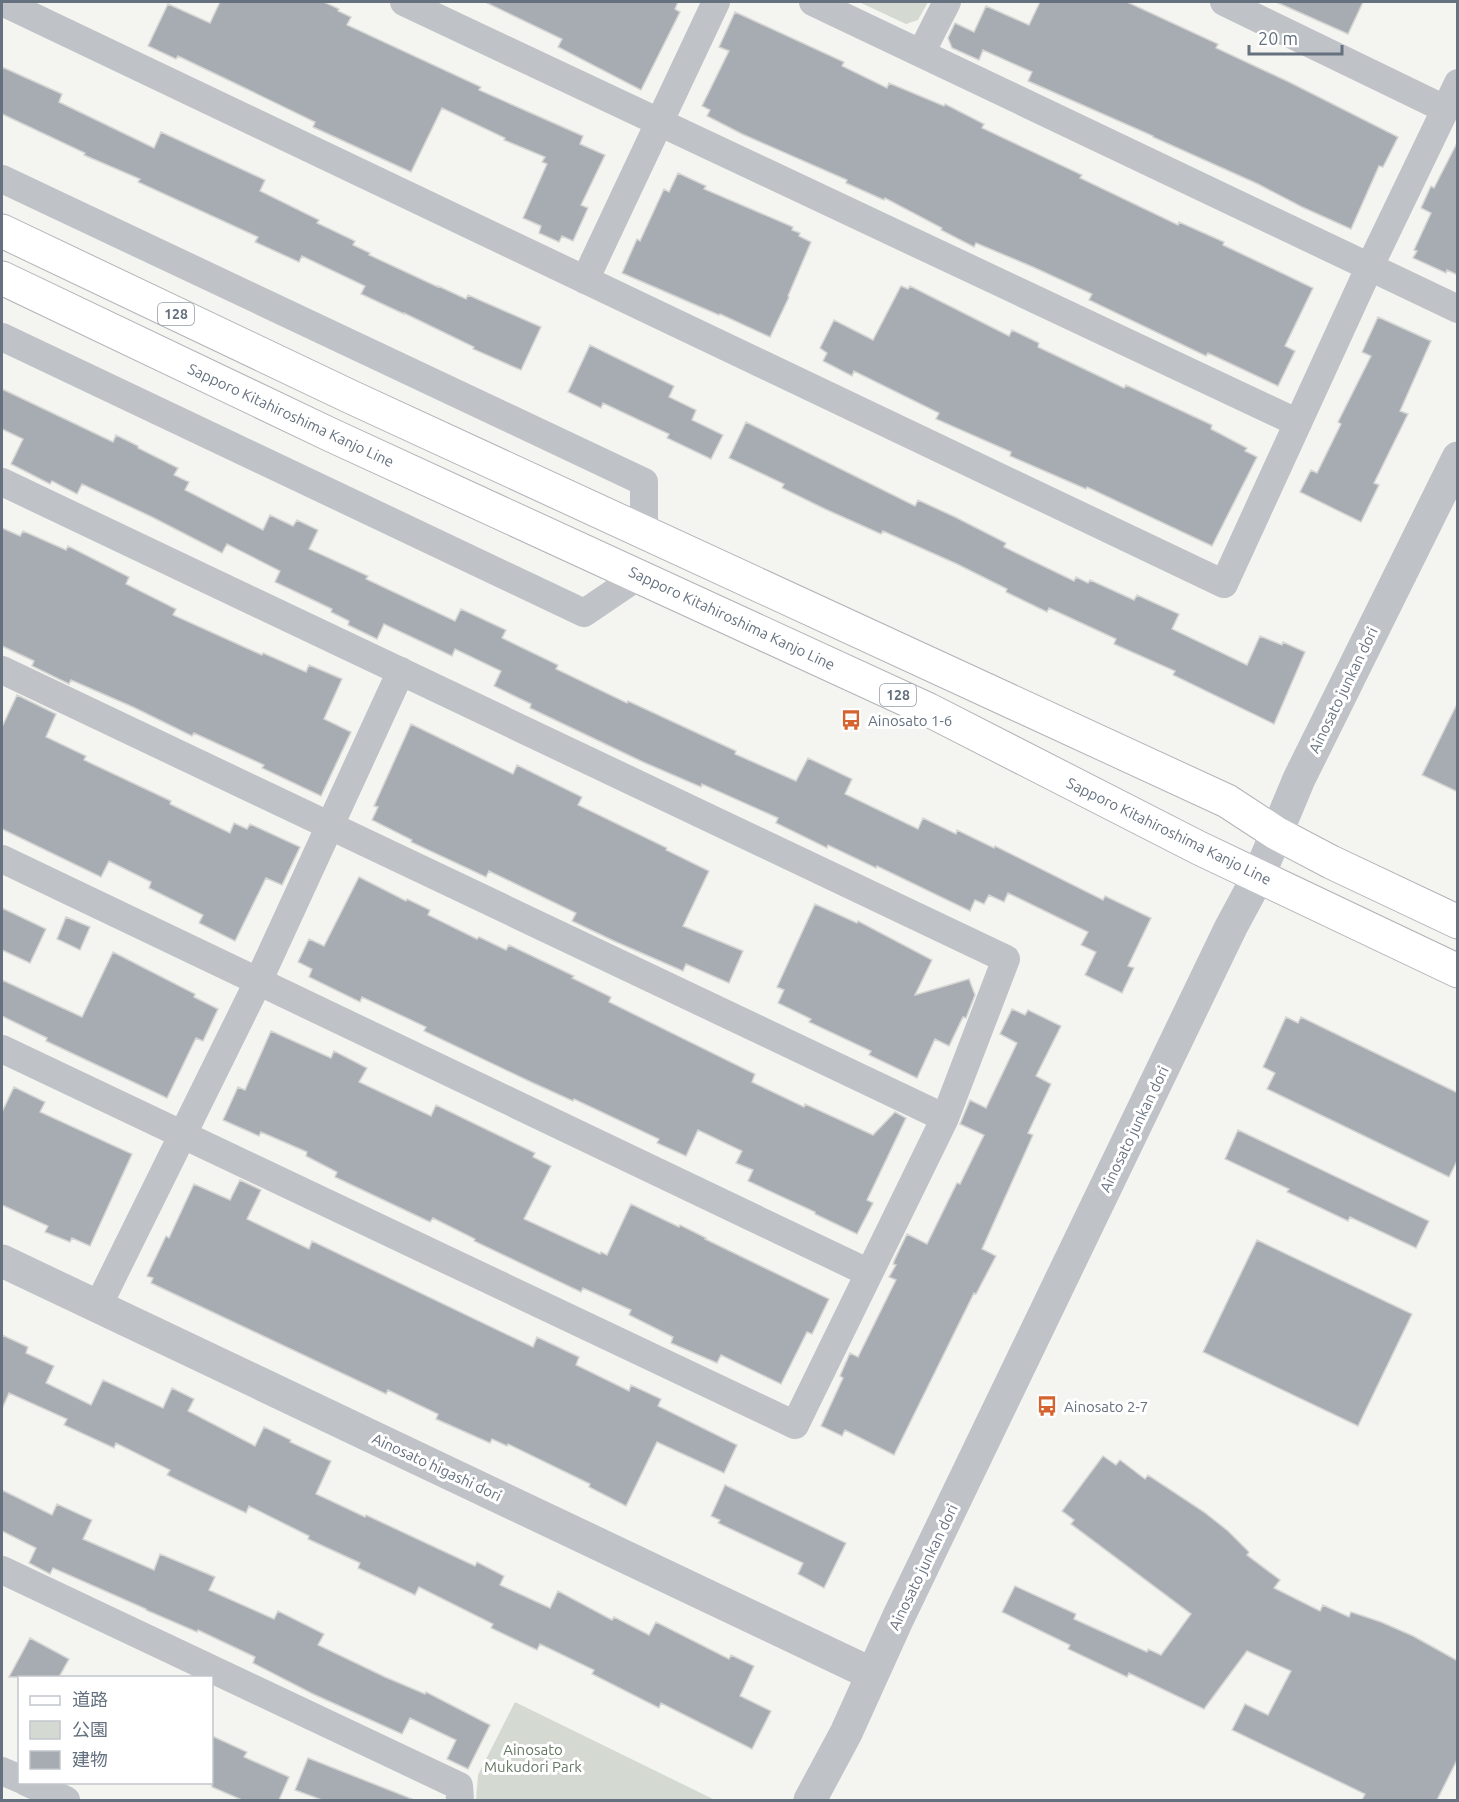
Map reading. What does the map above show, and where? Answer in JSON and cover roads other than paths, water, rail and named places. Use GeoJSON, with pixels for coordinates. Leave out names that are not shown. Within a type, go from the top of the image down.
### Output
{"type":"FeatureCollection","features":[{"type":"Feature","properties":{"kind":"main road","name":"128"},"geometry":{"type":"LineString","coordinates":[[2,231],[351,397],[1227,801],[1275,833],[1458,922]]}},
{"type":"Feature","properties":{"kind":"main road","name":"Sapporo Kitahiroshima Kanjo Line"},"geometry":{"type":"LineString","coordinates":[[2,278],[331,435],[640,575],[929,710],[1189,843],[1458,970]]}},
{"type":"Feature","properties":{"kind":"street"},"geometry":{"type":"LineString","coordinates":[[2,2],[1224,584],[1369,268],[1458,83]]}},
{"type":"Feature","properties":{"kind":"street"},"geometry":{"type":"LineString","coordinates":[[404,2],[1298,423]]}},
{"type":"Feature","properties":{"kind":"street"},"geometry":{"type":"LineString","coordinates":[[585,280],[716,2]]}},
{"type":"Feature","properties":{"kind":"street"},"geometry":{"type":"LineString","coordinates":[[813,2],[1458,309]]}},
{"type":"Feature","properties":{"kind":"street"},"geometry":{"type":"LineString","coordinates":[[921,53],[947,2]]}},
{"type":"Feature","properties":{"kind":"street"},"geometry":{"type":"LineString","coordinates":[[1224,2],[1445,109]]}},
{"type":"Feature","properties":{"kind":"street"},"geometry":{"type":"LineString","coordinates":[[2,180],[644,482],[644,533]]}},
{"type":"Feature","properties":{"kind":"street"},"geometry":{"type":"LineString","coordinates":[[2,337],[584,613],[640,575]]}},
{"type":"Feature","properties":{"kind":"street","name":"Ainosato junkan dori"},"geometry":{"type":"LineString","coordinates":[[810,1800],[846,1733],[872,1674],[1221,949],[1259,875],[1299,779],[1458,458]]}},
{"type":"Feature","properties":{"kind":"street"},"geometry":{"type":"LineString","coordinates":[[2,482],[1006,959],[945,1118],[795,1425],[2,1049]]}},
{"type":"Feature","properties":{"kind":"street"},"geometry":{"type":"LineString","coordinates":[[2,670],[945,1118]]}},
{"type":"Feature","properties":{"kind":"street"},"geometry":{"type":"LineString","coordinates":[[98,1306],[184,1136],[258,982],[401,671]]}},
{"type":"Feature","properties":{"kind":"street"},"geometry":{"type":"LineString","coordinates":[[2,859],[869,1273]]}},
{"type":"Feature","properties":{"kind":"street","name":"Ainosato higashi dori"},"geometry":{"type":"LineString","coordinates":[[2,1261],[872,1674]]}},
{"type":"Feature","properties":{"kind":"street"},"geometry":{"type":"LineString","coordinates":[[2,1570],[459,1786],[460,1800]]}},
{"type":"Feature","properties":{"kind":"street"},"geometry":{"type":"LineString","coordinates":[[2,1771],[18,1778]]}},
{"type":"Feature","properties":{"kind":"street"},"geometry":{"type":"LineString","coordinates":[[30,1784],[66,1800]]}},
{"type":"Feature","properties":{"kind":"place","name":"Ainosato 1-6"},"geometry":{"type":"Point","coordinates":[851,720]}},
{"type":"Feature","properties":{"kind":"place","name":"Ainosato 2-7"},"geometry":{"type":"Point","coordinates":[1047,1406]}},
{"type":"Feature","properties":{"kind":"park label","name":"Ainosato Mukudori Park"},"geometry":{"type":"Point","coordinates":[533,1758]}}]}
